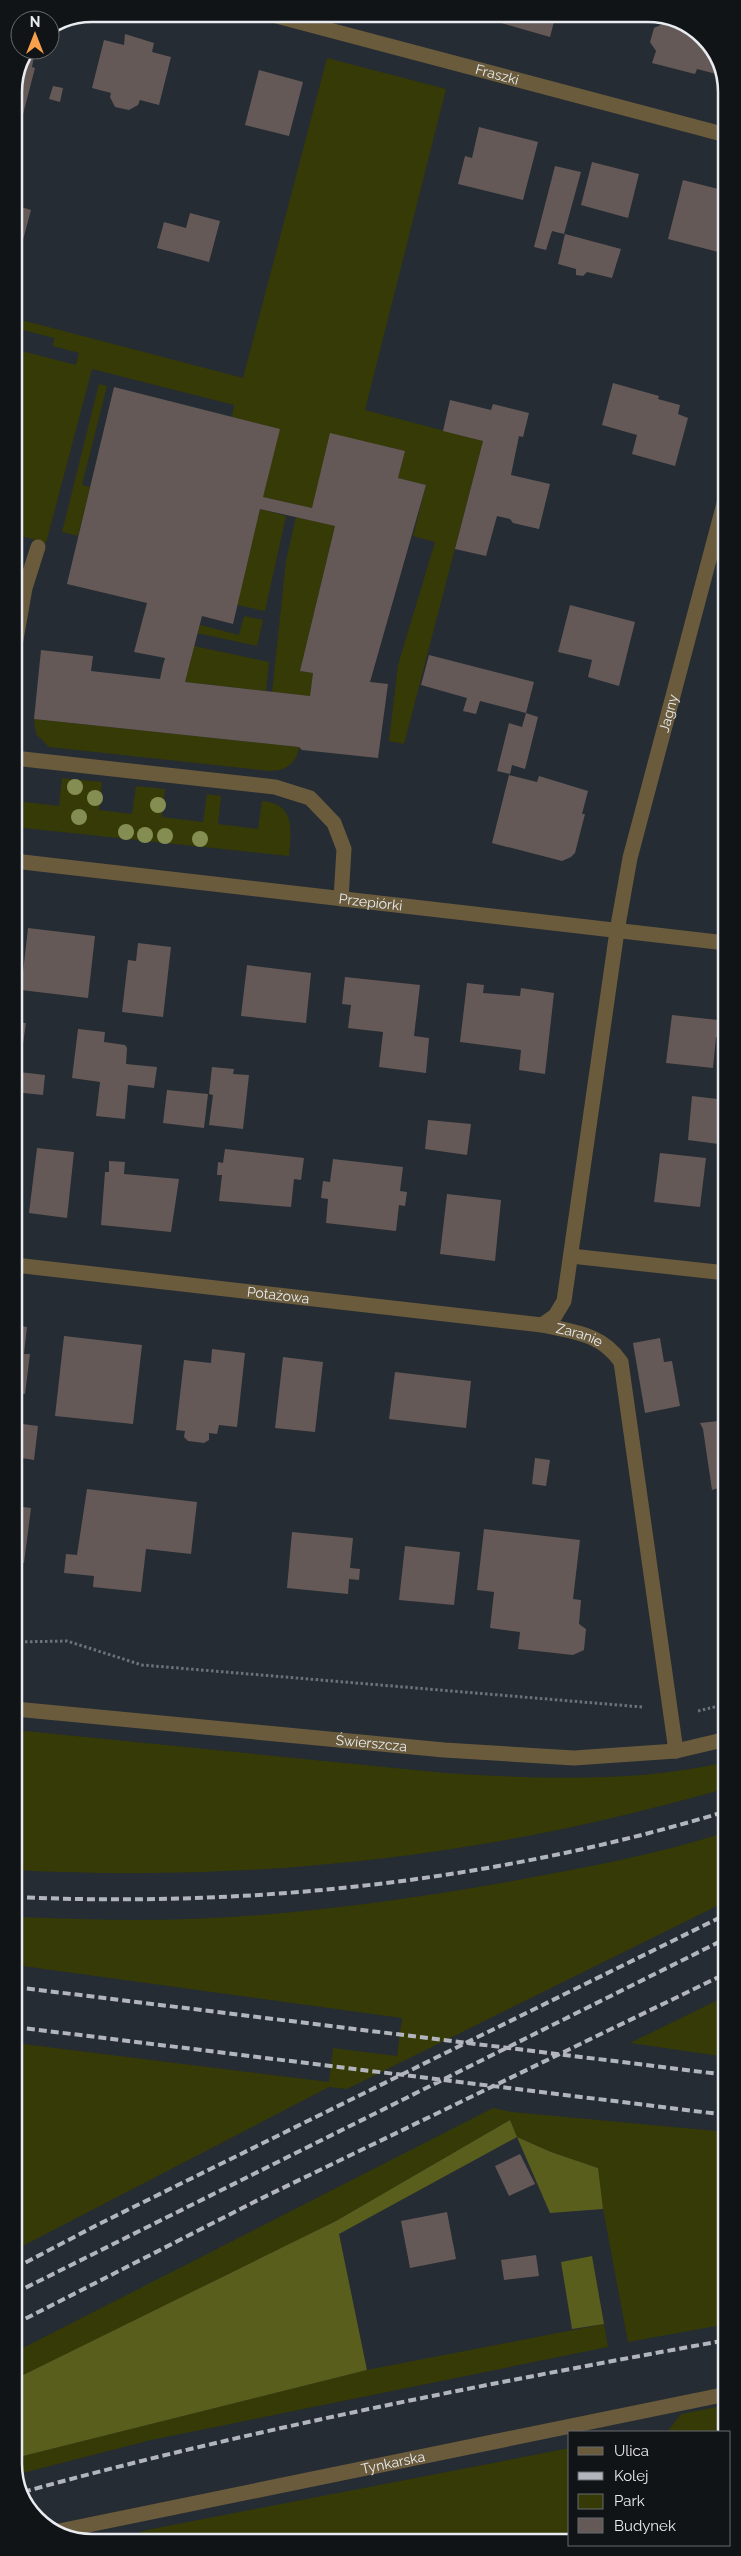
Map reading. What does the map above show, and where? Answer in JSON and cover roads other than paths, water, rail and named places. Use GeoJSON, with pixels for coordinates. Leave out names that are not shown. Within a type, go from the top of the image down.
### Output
{"type":"FeatureCollection","features":[{"type":"Feature","properties":{"kind":"street","name":"Fraszki"},"geometry":{"type":"LineString","coordinates":[[303,23],[718,133]]}},
{"type":"Feature","properties":{"kind":"street","name":"Jagny"},"geometry":{"type":"LineString","coordinates":[[618,931],[630,858],[718,526]]}},
{"type":"Feature","properties":{"kind":"street"},"geometry":{"type":"LineString","coordinates":[[23,600],[38,547]]}},
{"type":"Feature","properties":{"kind":"street"},"geometry":{"type":"LineString","coordinates":[[23,759],[275,787],[310,798],[334,823],[344,849],[341,899]]}},
{"type":"Feature","properties":{"kind":"street","name":"Przepiórki"},"geometry":{"type":"LineString","coordinates":[[23,862],[718,942]]}},
{"type":"Feature","properties":{"kind":"street","name":"Zaranie"},"geometry":{"type":"LineString","coordinates":[[542,1325],[555,1316],[564,1301],[618,931]]}},
{"type":"Feature","properties":{"kind":"street"},"geometry":{"type":"LineString","coordinates":[[572,1256],[718,1272]]}},
{"type":"Feature","properties":{"kind":"street","name":"Potażowa"},"geometry":{"type":"LineString","coordinates":[[23,1266],[542,1325]]}},
{"type":"Feature","properties":{"kind":"street","name":"Zaranie"},"geometry":{"type":"LineString","coordinates":[[542,1325],[590,1335],[612,1349],[621,1362],[676,1751]]}},
{"type":"Feature","properties":{"kind":"street","name":"Świerszcza"},"geometry":{"type":"LineString","coordinates":[[23,1710],[444,1750],[574,1758],[676,1751],[718,1741]]}},
{"type":"Feature","properties":{"kind":"street","name":"Tynkarska"},"geometry":{"type":"LineString","coordinates":[[67,2528],[718,2396]]}},
{"type":"Feature","properties":{"kind":"railway"},"geometry":{"type":"LineString","coordinates":[[23,1897],[195,1898],[285,1893],[375,1884],[464,1872],[553,1856],[718,1813]]}},
{"type":"Feature","properties":{"kind":"railway"},"geometry":{"type":"LineString","coordinates":[[23,2264],[99,2224],[718,1918]]}},
{"type":"Feature","properties":{"kind":"railway"},"geometry":{"type":"LineString","coordinates":[[23,2289],[718,1942]]}},
{"type":"Feature","properties":{"kind":"railway"},"geometry":{"type":"LineString","coordinates":[[23,2320],[260,2199],[718,1977]]}},
{"type":"Feature","properties":{"kind":"railway"},"geometry":{"type":"LineString","coordinates":[[23,1988],[718,2074]]}},
{"type":"Feature","properties":{"kind":"railway"},"geometry":{"type":"LineString","coordinates":[[23,2028],[718,2114]]}},
{"type":"Feature","properties":{"kind":"railway"},"geometry":{"type":"LineString","coordinates":[[28,2491],[198,2447],[285,2427],[461,2390],[718,2342]]}}]}
